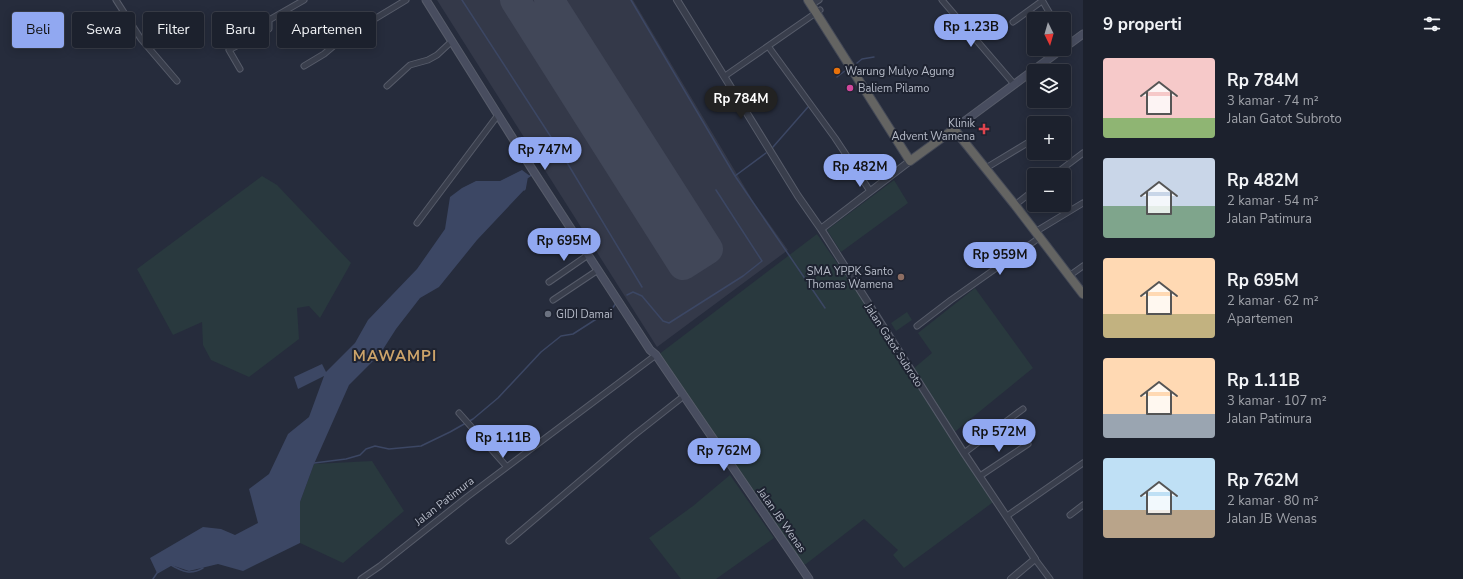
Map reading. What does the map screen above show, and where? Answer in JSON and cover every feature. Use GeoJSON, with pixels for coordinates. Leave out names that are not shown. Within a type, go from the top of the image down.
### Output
{"type":"FeatureCollection","features":[{"type":"Feature","properties":{"kind":"highway"},"geometry":{"type":"LineString","coordinates":[[813,2],[911,159],[954,129],[1015,204],[1083,294]]}},
{"type":"Feature","properties":{"kind":"main road"},"geometry":{"type":"LineString","coordinates":[[426,0],[498,115],[653,354]]}},
{"type":"Feature","properties":{"kind":"main road"},"geometry":{"type":"LineString","coordinates":[[1071,43],[1083,34]]}},
{"type":"Feature","properties":{"kind":"main road"},"geometry":{"type":"LineString","coordinates":[[954,129],[1053,56]]}},
{"type":"Feature","properties":{"kind":"main road","name":"Jalan JB Wenas"},"geometry":{"type":"LineString","coordinates":[[653,354],[680,399],[809,579]]}},
{"type":"Feature","properties":{"kind":"main road","name":"Jalan JB Wenas"},"geometry":{"type":"LineString","coordinates":[[653,354],[804,579]]}},
{"type":"Feature","properties":{"kind":"street"},"geometry":{"type":"LineString","coordinates":[[116,0],[141,39],[177,81]]}},
{"type":"Feature","properties":{"kind":"street"},"geometry":{"type":"LineString","coordinates":[[240,69],[229,50],[269,29],[269,20],[304,0]]}},
{"type":"Feature","properties":{"kind":"street"},"geometry":{"type":"LineString","coordinates":[[304,66],[324,54],[343,38],[406,0]]}},
{"type":"Feature","properties":{"kind":"street","name":"Jalan Gatot Subroto"},"geometry":{"type":"LineString","coordinates":[[677,0],[798,196],[821,229],[1034,559]]}},
{"type":"Feature","properties":{"kind":"street"},"geometry":{"type":"LineString","coordinates":[[942,0],[1014,84]]}},
{"type":"Feature","properties":{"kind":"street"},"geometry":{"type":"LineString","coordinates":[[1013,22],[1042,1],[1049,12]]}},
{"type":"Feature","properties":{"kind":"street"},"geometry":{"type":"LineString","coordinates":[[725,76],[818,12]]}},
{"type":"Feature","properties":{"kind":"street"},"geometry":{"type":"LineString","coordinates":[[387,86],[410,64],[428,60],[437,55],[452,41]]}},
{"type":"Feature","properties":{"kind":"street"},"geometry":{"type":"LineString","coordinates":[[768,46],[835,138],[870,191]]}},
{"type":"Feature","properties":{"kind":"street"},"geometry":{"type":"LineString","coordinates":[[417,223],[498,115]]}},
{"type":"Feature","properties":{"kind":"street"},"geometry":{"type":"LineString","coordinates":[[986,168],[1027,143]]}},
{"type":"Feature","properties":{"kind":"street"},"geometry":{"type":"LineString","coordinates":[[1063,168],[1083,153]]}},
{"type":"Feature","properties":{"kind":"street"},"geometry":{"type":"LineString","coordinates":[[821,229],[911,159]]}},
{"type":"Feature","properties":{"kind":"street"},"geometry":{"type":"LineString","coordinates":[[1015,204],[1027,195]]}},
{"type":"Feature","properties":{"kind":"street"},"geometry":{"type":"LineString","coordinates":[[917,326],[1037,235],[1083,203]]}},
{"type":"Feature","properties":{"kind":"street"},"geometry":{"type":"LineString","coordinates":[[549,282],[588,255]]}},
{"type":"Feature","properties":{"kind":"street"},"geometry":{"type":"LineString","coordinates":[[1069,276],[1083,266]]}},
{"type":"Feature","properties":{"kind":"street"},"geometry":{"type":"LineString","coordinates":[[553,300],[598,270]]}},
{"type":"Feature","properties":{"kind":"street","name":"Jalan Patimura"},"geometry":{"type":"LineString","coordinates":[[361,579],[380,566],[653,354]]}},
{"type":"Feature","properties":{"kind":"street"},"geometry":{"type":"LineString","coordinates":[[509,540],[633,436],[680,399]]}},
{"type":"Feature","properties":{"kind":"street"},"geometry":{"type":"LineString","coordinates":[[964,452],[1022,409]]}},
{"type":"Feature","properties":{"kind":"street"},"geometry":{"type":"LineString","coordinates":[[459,413],[507,467]]}},
{"type":"Feature","properties":{"kind":"street"},"geometry":{"type":"LineString","coordinates":[[980,476],[1028,444]]}},
{"type":"Feature","properties":{"kind":"street"},"geometry":{"type":"LineString","coordinates":[[1007,516],[1083,464]]}},
{"type":"Feature","properties":{"kind":"street"},"geometry":{"type":"LineString","coordinates":[[1070,515],[1083,505]]}},
{"type":"Feature","properties":{"kind":"street"},"geometry":{"type":"LineString","coordinates":[[1011,579],[1034,559],[1050,579]]}},
{"type":"Feature","properties":{"kind":"shaded area"},"geometry":{"type":"Polygon","coordinates":[[[437,0],[633,0],[753,201],[788,250],[657,347],[437,0]]]}},
{"type":"Feature","properties":{"kind":"shaded area"},"geometry":{"type":"Polygon","coordinates":[[[262,176],[277,185],[351,263],[320,318],[309,306],[297,308],[299,339],[249,377],[211,360],[203,345],[202,322],[173,335],[137,269],[262,176]]]}},
{"type":"Feature","properties":{"kind":"shaded area"},"geometry":{"type":"Polygon","coordinates":[[[894,180],[908,203],[841,252],[827,230],[894,180]]]}},
{"type":"Feature","properties":{"kind":"shaded area"},"geometry":{"type":"Polygon","coordinates":[[[817,234],[913,369],[932,353],[918,333],[975,288],[1033,368],[952,434],[996,500],[904,568],[893,555],[898,550],[864,519],[806,564],[802,564],[658,355],[817,234]]]}},
{"type":"Feature","properties":{"kind":"shaded area"},"geometry":{"type":"Polygon","coordinates":[[[907,312],[912,320],[896,331],[891,323],[907,312]]]}},
{"type":"Feature","properties":{"kind":"shaded area"},"geometry":{"type":"Polygon","coordinates":[[[372,461],[404,511],[343,563],[300,543],[300,502],[314,464],[372,461]]]}},
{"type":"Feature","properties":{"kind":"shaded area"},"geometry":{"type":"Polygon","coordinates":[[[730,475],[774,538],[716,579],[681,579],[649,538],[693,506],[730,475]]]}},
{"type":"Feature","properties":{"kind":"water"},"geometry":{"type":"Polygon","coordinates":[[[522,170],[530,176],[527,178],[525,189],[477,240],[439,287],[420,298],[396,329],[380,354],[349,385],[314,464],[300,502],[300,543],[243,571],[218,564],[189,571],[171,565],[157,573],[150,558],[203,527],[221,529],[235,535],[258,523],[249,489],[269,474],[288,434],[309,417],[324,376],[298,389],[294,377],[322,364],[326,372],[355,343],[368,320],[417,269],[445,229],[450,197],[462,188],[476,181],[500,181],[522,170]]]}},
{"type":"Feature","properties":{"kind":"waterway"},"geometry":{"type":"LineString","coordinates":[[462,0],[560,151],[642,287]]}},
{"type":"Feature","properties":{"kind":"waterway"},"geometry":{"type":"LineString","coordinates":[[631,0],[735,176],[825,308]]}},
{"type":"Feature","properties":{"kind":"waterway"},"geometry":{"type":"LineString","coordinates":[[857,63],[862,59],[874,57]]}},
{"type":"Feature","properties":{"kind":"waterway"},"geometry":{"type":"LineString","coordinates":[[837,77],[846,70]]}},
{"type":"Feature","properties":{"kind":"waterway"},"geometry":{"type":"LineString","coordinates":[[773,147],[808,107]]}},
{"type":"Feature","properties":{"kind":"waterway"},"geometry":{"type":"LineString","coordinates":[[542,163],[560,151]]}},
{"type":"Feature","properties":{"kind":"waterway"},"geometry":{"type":"LineString","coordinates":[[735,176],[766,153]]}},
{"type":"Feature","properties":{"kind":"waterway"},"geometry":{"type":"LineString","coordinates":[[524,190],[527,178],[532,172]]}},
{"type":"Feature","properties":{"kind":"waterway"},"geometry":{"type":"LineString","coordinates":[[627,295],[633,292],[642,296],[663,321],[669,323],[743,276],[762,261],[716,190]]}},
{"type":"Feature","properties":{"kind":"waterway"},"geometry":{"type":"LineString","coordinates":[[314,463],[346,459],[360,455],[366,449],[375,446],[389,449],[421,446],[450,432],[473,419],[498,398],[541,352],[561,336],[573,334],[612,309],[616,303]]}},
{"type":"Feature","properties":{"kind":"waterway"},"geometry":{"type":"LineString","coordinates":[[153,579],[157,573],[171,565],[187,572],[203,568]]}},
{"type":"Feature","properties":{"kind":"runway"},"geometry":{"type":"LineString","coordinates":[[515,0],[683,265],[708,249],[549,0]]}},
{"type":"Feature","properties":{"kind":"place","name":"Warung Mulyo Agung"},"geometry":{"type":"Point","coordinates":[837,71]}},
{"type":"Feature","properties":{"kind":"place","name":"Baliem Pilamo"},"geometry":{"type":"Point","coordinates":[850,88]}},
{"type":"Feature","properties":{"kind":"place","name":"Klinik Advent Wamena"},"geometry":{"type":"Point","coordinates":[984,129]}},
{"type":"Feature","properties":{"kind":"place","name":"SMA YPPK Santo Thomas Wamena"},"geometry":{"type":"Point","coordinates":[901,277]}},
{"type":"Feature","properties":{"kind":"place","name":"GIDI Damai"},"geometry":{"type":"Point","coordinates":[548,314]}},
{"type":"Feature","properties":{"kind":"district","name":"MAWAMPI"},"geometry":{"type":"Point","coordinates":[395,356]}}]}
